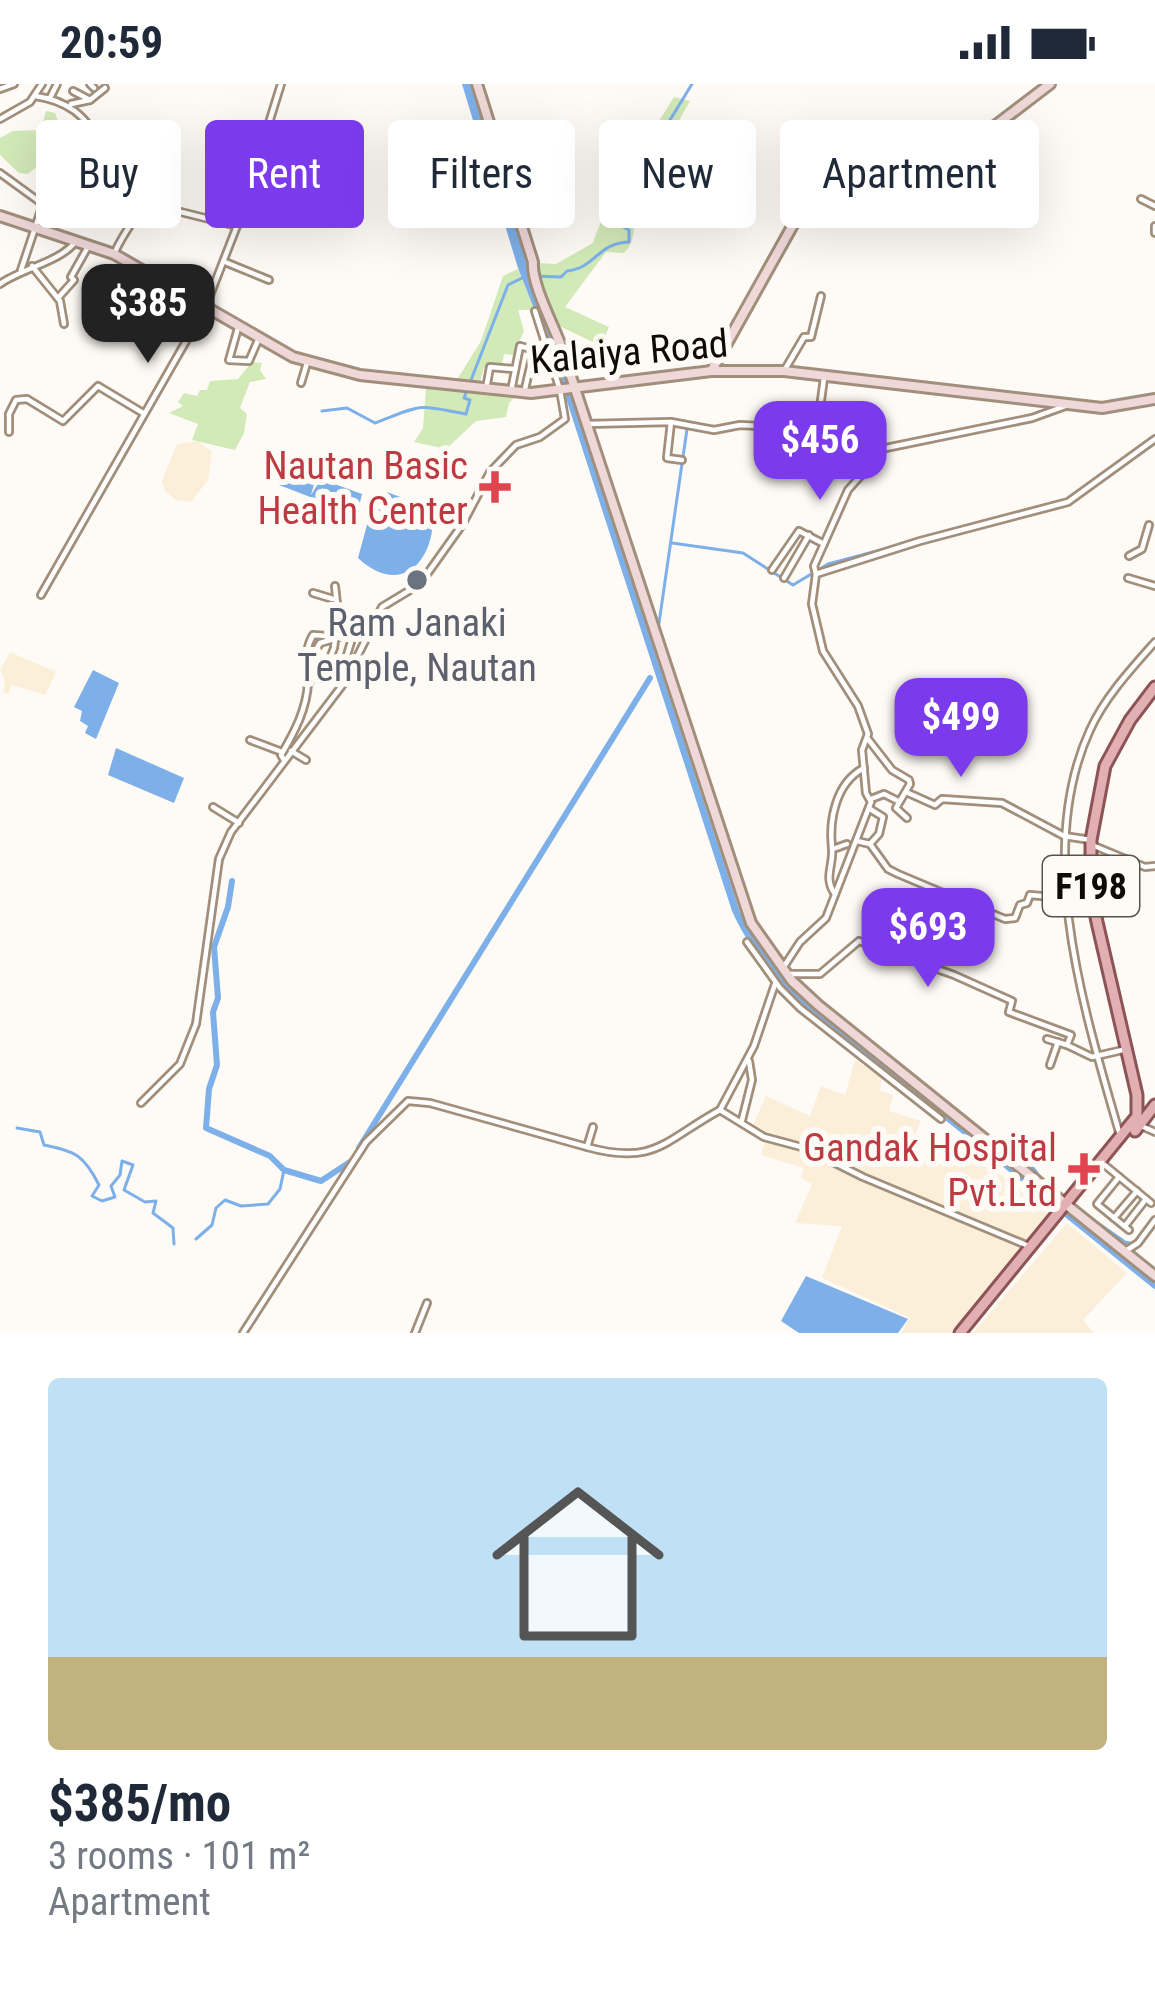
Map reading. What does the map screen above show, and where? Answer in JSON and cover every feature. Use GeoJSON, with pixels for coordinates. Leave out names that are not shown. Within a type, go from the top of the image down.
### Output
{"type":"FeatureCollection","features":[{"type":"Feature","properties":{"kind":"main road"},"geometry":{"type":"LineString","coordinates":[[477,84],[568,390],[586,424],[751,923],[784,971],[818,1006],[1066,1210],[1155,1276]]}},
{"type":"Feature","properties":{"kind":"main road"},"geometry":{"type":"LineString","coordinates":[[711,371],[813,188],[858,201],[979,138],[1050,84]]}},
{"type":"Feature","properties":{"kind":"main road","name":"Kalaiya Road"},"geometry":{"type":"LineString","coordinates":[[0,216],[114,254],[308,363],[388,380],[524,393],[711,371],[784,371],[1102,408],[1155,399]]}},
{"type":"Feature","properties":{"kind":"main road","name":"F198"},"geometry":{"type":"LineString","coordinates":[[1124,1136],[1137,1116],[1137,1095],[1091,891],[1092,843],[1105,766],[1155,687]]}},
{"type":"Feature","properties":{"kind":"main road"},"geometry":{"type":"LineString","coordinates":[[963,1333],[1155,1105],[1137,1095]]}},
{"type":"Feature","properties":{"kind":"main road"},"geometry":{"type":"LineString","coordinates":[[1104,1164],[1124,1136]]}},
{"type":"Feature","properties":{"kind":"main road"},"geometry":{"type":"LineString","coordinates":[[963,1333],[1066,1210]]}},
{"type":"Feature","properties":{"kind":"street"},"geometry":{"type":"LineString","coordinates":[[0,89],[14,84]]}},
{"type":"Feature","properties":{"kind":"street"},"geometry":{"type":"LineString","coordinates":[[0,119],[35,97],[42,84]]}},
{"type":"Feature","properties":{"kind":"street"},"geometry":{"type":"LineString","coordinates":[[50,98],[57,84]]}},
{"type":"Feature","properties":{"kind":"street"},"geometry":{"type":"LineString","coordinates":[[270,120],[281,84]]}},
{"type":"Feature","properties":{"kind":"street"},"geometry":{"type":"LineString","coordinates":[[35,97],[71,104],[90,100],[105,88]]}},
{"type":"Feature","properties":{"kind":"street"},"geometry":{"type":"LineString","coordinates":[[73,91],[90,100]]}},
{"type":"Feature","properties":{"kind":"street"},"geometry":{"type":"LineString","coordinates":[[71,104],[83,120]]}},
{"type":"Feature","properties":{"kind":"street"},"geometry":{"type":"LineString","coordinates":[[0,173],[36,199]]}},
{"type":"Feature","properties":{"kind":"street"},"geometry":{"type":"LineString","coordinates":[[1141,199],[1155,206]]}},
{"type":"Feature","properties":{"kind":"street"},"geometry":{"type":"LineString","coordinates":[[21,270],[36,223]]}},
{"type":"Feature","properties":{"kind":"street"},"geometry":{"type":"LineString","coordinates":[[114,254],[130,228]]}},
{"type":"Feature","properties":{"kind":"street"},"geometry":{"type":"LineString","coordinates":[[41,595],[206,308],[236,228]]}},
{"type":"Feature","properties":{"kind":"street"},"geometry":{"type":"LineString","coordinates":[[0,284],[68,250],[76,241]]}},
{"type":"Feature","properties":{"kind":"street"},"geometry":{"type":"LineString","coordinates":[[58,298],[74,280],[71,277],[89,245]]}},
{"type":"Feature","properties":{"kind":"street"},"geometry":{"type":"LineString","coordinates":[[225,262],[269,280]]}},
{"type":"Feature","properties":{"kind":"street"},"geometry":{"type":"LineString","coordinates":[[32,266],[58,298],[64,324]]}},
{"type":"Feature","properties":{"kind":"street"},"geometry":{"type":"LineString","coordinates":[[784,371],[804,338],[811,337],[820,296]]}},
{"type":"Feature","properties":{"kind":"street"},"geometry":{"type":"LineString","coordinates":[[283,756],[344,683],[386,604],[420,584],[504,454],[562,424],[568,390],[548,354],[535,311]]}},
{"type":"Feature","properties":{"kind":"street"},"geometry":{"type":"LineString","coordinates":[[238,327],[230,360],[249,361],[259,338]]}},
{"type":"Feature","properties":{"kind":"street"},"geometry":{"type":"LineString","coordinates":[[511,391],[520,346],[548,354]]}},
{"type":"Feature","properties":{"kind":"street"},"geometry":{"type":"LineString","coordinates":[[524,393],[534,350]]}},
{"type":"Feature","properties":{"kind":"street"},"geometry":{"type":"LineString","coordinates":[[301,382],[308,363]]}},
{"type":"Feature","properties":{"kind":"street"},"geometry":{"type":"LineString","coordinates":[[482,389],[490,367],[514,368]]}},
{"type":"Feature","properties":{"kind":"street"},"geometry":{"type":"LineString","coordinates":[[808,445],[824,378]]}},
{"type":"Feature","properties":{"kind":"street"},"geometry":{"type":"LineString","coordinates":[[9,432],[9,414],[16,400],[27,399],[63,421],[98,386],[143,413]]}},
{"type":"Feature","properties":{"kind":"street"},"geometry":{"type":"LineString","coordinates":[[586,424],[671,422],[715,430],[740,425],[815,431],[875,448],[1032,418],[1070,404]]}},
{"type":"Feature","properties":{"kind":"street"},"geometry":{"type":"LineString","coordinates":[[671,422],[667,458],[682,460]]}},
{"type":"Feature","properties":{"kind":"street"},"geometry":{"type":"LineString","coordinates":[[839,437],[844,458]]}},
{"type":"Feature","properties":{"kind":"street"},"geometry":{"type":"LineString","coordinates":[[815,573],[1068,502],[1155,439]]}},
{"type":"Feature","properties":{"kind":"street"},"geometry":{"type":"LineString","coordinates":[[875,448],[864,472],[848,490],[824,544],[812,604],[823,651],[858,706],[868,738],[892,770],[909,780],[896,808],[907,818]]}},
{"type":"Feature","properties":{"kind":"street"},"geometry":{"type":"LineString","coordinates":[[1129,556],[1142,549],[1149,525]]}},
{"type":"Feature","properties":{"kind":"street"},"geometry":{"type":"LineString","coordinates":[[772,570],[799,531],[824,544]]}},
{"type":"Feature","properties":{"kind":"street"},"geometry":{"type":"LineString","coordinates":[[784,578],[809,535]]}},
{"type":"Feature","properties":{"kind":"street"},"geometry":{"type":"LineString","coordinates":[[1128,578],[1155,586]]}},
{"type":"Feature","properties":{"kind":"street"},"geometry":{"type":"LineString","coordinates":[[308,683],[320,671],[324,673],[338,614],[335,586]]}},
{"type":"Feature","properties":{"kind":"street"},"geometry":{"type":"LineString","coordinates":[[313,593],[333,599]]}},
{"type":"Feature","properties":{"kind":"street"},"geometry":{"type":"LineString","coordinates":[[313,655],[320,643],[372,624]]}},
{"type":"Feature","properties":{"kind":"street"},"geometry":{"type":"LineString","coordinates":[[347,656],[354,632]]}},
{"type":"Feature","properties":{"kind":"street"},"geometry":{"type":"LineString","coordinates":[[141,1103],[180,1064],[196,1024],[220,850],[283,756],[298,724],[308,683],[307,646],[316,633],[334,637]]}},
{"type":"Feature","properties":{"kind":"street"},"geometry":{"type":"LineString","coordinates":[[1124,1136],[1100,1056],[1064,898],[1064,836],[1077,765],[1091,727],[1155,642]]}},
{"type":"Feature","properties":{"kind":"street"},"geometry":{"type":"LineString","coordinates":[[868,738],[862,750],[870,809],[826,918],[800,942],[784,971],[820,974],[859,941],[1012,1001],[1009,1012],[1071,1035],[1067,1046]]}},
{"type":"Feature","properties":{"kind":"street"},"geometry":{"type":"LineString","coordinates":[[250,740],[283,756]]}},
{"type":"Feature","properties":{"kind":"street"},"geometry":{"type":"LineString","coordinates":[[291,751],[305,760]]}},
{"type":"Feature","properties":{"kind":"street"},"geometry":{"type":"LineString","coordinates":[[835,894],[828,879],[832,849],[828,827],[836,802],[853,774],[864,767]]}},
{"type":"Feature","properties":{"kind":"street"},"geometry":{"type":"LineString","coordinates":[[906,792],[935,805],[942,800],[1002,803],[1064,836],[1145,867],[1155,866]]}},
{"type":"Feature","properties":{"kind":"street"},"geometry":{"type":"LineString","coordinates":[[871,799],[884,794],[899,802]]}},
{"type":"Feature","properties":{"kind":"street"},"geometry":{"type":"LineString","coordinates":[[213,807],[238,823]]}},
{"type":"Feature","properties":{"kind":"street"},"geometry":{"type":"LineString","coordinates":[[870,809],[883,817],[879,834],[870,844]]}},
{"type":"Feature","properties":{"kind":"street"},"geometry":{"type":"LineString","coordinates":[[857,841],[877,849],[878,857],[898,874],[1005,919],[1015,918],[1030,895],[1064,898]]}},
{"type":"Feature","properties":{"kind":"street"},"geometry":{"type":"LineString","coordinates":[[832,849],[847,844]]}},
{"type":"Feature","properties":{"kind":"street"},"geometry":{"type":"LineString","coordinates":[[747,942],[800,1008],[941,1119]]}},
{"type":"Feature","properties":{"kind":"street"},"geometry":{"type":"LineString","coordinates":[[243,1333],[366,1142],[408,1101],[635,1156],[666,1144],[720,1110],[748,1059],[776,982]]}},
{"type":"Feature","properties":{"kind":"street"},"geometry":{"type":"LineString","coordinates":[[1047,1039],[1092,1057],[1127,1049]]}},
{"type":"Feature","properties":{"kind":"street"},"geometry":{"type":"LineString","coordinates":[[1050,1065],[1058,1042]]}},
{"type":"Feature","properties":{"kind":"street"},"geometry":{"type":"LineString","coordinates":[[742,1120],[752,1080],[748,1059]]}},
{"type":"Feature","properties":{"kind":"street"},"geometry":{"type":"LineString","coordinates":[[720,1110],[764,1137],[805,1148],[1032,1248]]}},
{"type":"Feature","properties":{"kind":"street"},"geometry":{"type":"LineString","coordinates":[[1139,1125],[1155,1132]]}},
{"type":"Feature","properties":{"kind":"street"},"geometry":{"type":"LineString","coordinates":[[587,1147],[592,1127]]}},
{"type":"Feature","properties":{"kind":"street"},"geometry":{"type":"LineString","coordinates":[[1104,1164],[1149,1201],[1127,1228],[1097,1204],[1119,1177]]}},
{"type":"Feature","properties":{"kind":"street"},"geometry":{"type":"LineString","coordinates":[[1114,1218],[1136,1191]]}},
{"type":"Feature","properties":{"kind":"street"},"geometry":{"type":"LineString","coordinates":[[1124,1252],[1138,1243],[1155,1220]]}},
{"type":"Feature","properties":{"kind":"street"},"geometry":{"type":"LineString","coordinates":[[416,1333],[428,1303]]}},
{"type":"Feature","properties":{"kind":"shaded area"},"geometry":{"type":"Polygon","coordinates":[[[198,441],[212,452],[208,480],[191,502],[176,500],[162,481],[177,444],[198,441]]]}},
{"type":"Feature","properties":{"kind":"shaded area"},"geometry":{"type":"Polygon","coordinates":[[[10,652],[56,672],[45,695],[12,685],[8,694],[3,692],[0,670],[10,652]]]}},
{"type":"Feature","properties":{"kind":"shaded area"},"geometry":{"type":"Polygon","coordinates":[[[855,1060],[882,1077],[880,1091],[893,1095],[889,1111],[921,1121],[907,1154],[926,1160],[933,1145],[943,1150],[951,1137],[1054,1215],[955,1333],[901,1333],[910,1318],[822,1278],[842,1226],[795,1223],[812,1184],[801,1178],[803,1168],[761,1155],[767,1134],[752,1127],[766,1096],[810,1116],[821,1086],[845,1095],[855,1060]]]}},
{"type":"Feature","properties":{"kind":"shaded area"},"geometry":{"type":"Polygon","coordinates":[[[1067,1223],[1127,1273],[1083,1320],[1094,1333],[973,1333],[1067,1223]]]}},
{"type":"Feature","properties":{"kind":"green space"},"geometry":{"type":"Polygon","coordinates":[[[674,97],[690,101],[680,120],[660,120],[674,97]]]}},
{"type":"Feature","properties":{"kind":"green space"},"geometry":{"type":"Polygon","coordinates":[[[46,111],[55,113],[58,120],[44,120],[46,111]]]}},
{"type":"Feature","properties":{"kind":"green space"},"geometry":{"type":"Polygon","coordinates":[[[36,130],[36,169],[28,174],[19,173],[0,155],[0,138],[13,131],[36,130]]]}},
{"type":"Feature","properties":{"kind":"green space"},"geometry":{"type":"Polygon","coordinates":[[[599,227],[634,228],[624,253],[606,252],[565,307],[609,327],[601,346],[557,325],[536,281],[537,263],[556,264],[593,243],[599,227]]]}},
{"type":"Feature","properties":{"kind":"green space"},"geometry":{"type":"Polygon","coordinates":[[[518,269],[536,310],[518,310],[524,331],[513,355],[504,354],[502,365],[491,363],[484,368],[479,385],[455,383],[481,341],[503,276],[518,269]]]}},
{"type":"Feature","properties":{"kind":"green space"},"geometry":{"type":"Polygon","coordinates":[[[252,362],[262,363],[260,370],[266,379],[250,382],[240,408],[247,414],[244,433],[235,450],[192,440],[198,424],[169,413],[183,406],[178,402],[184,393],[197,396],[200,390],[207,390],[210,381],[238,379],[252,362]]]}},
{"type":"Feature","properties":{"kind":"green space"},"geometry":{"type":"Polygon","coordinates":[[[426,387],[517,395],[506,417],[476,421],[446,449],[414,442],[423,428],[426,387]]]}},
{"type":"Feature","properties":{"kind":"water"},"geometry":{"type":"Polygon","coordinates":[[[462,84],[474,84],[485,120],[473,120],[462,84]]]}},
{"type":"Feature","properties":{"kind":"water"},"geometry":{"type":"Polygon","coordinates":[[[506,228],[519,228],[740,912],[779,973],[859,1043],[856,1051],[770,971],[732,911],[550,349],[506,228]]]}},
{"type":"Feature","properties":{"kind":"water"},"geometry":{"type":"Polygon","coordinates":[[[285,469],[316,477],[311,495],[321,479],[362,494],[357,515],[279,485],[285,469]]]}},
{"type":"Feature","properties":{"kind":"water"},"geometry":{"type":"Polygon","coordinates":[[[387,492],[427,507],[433,515],[421,560],[400,574],[373,569],[358,558],[374,499],[387,492]]]}},
{"type":"Feature","properties":{"kind":"water"},"geometry":{"type":"Polygon","coordinates":[[[93,670],[119,683],[96,739],[85,733],[88,726],[80,721],[82,711],[74,707],[93,670]]]}},
{"type":"Feature","properties":{"kind":"water"},"geometry":{"type":"Polygon","coordinates":[[[116,748],[184,778],[174,803],[108,775],[116,748]]]}},
{"type":"Feature","properties":{"kind":"water"},"geometry":{"type":"Polygon","coordinates":[[[806,1276],[908,1319],[898,1333],[799,1333],[781,1321],[806,1276]]]}},
{"type":"Feature","properties":{"kind":"waterway"},"geometry":{"type":"LineString","coordinates":[[534,276],[561,277],[610,247],[629,242],[629,230],[610,220],[627,206],[634,171],[650,165],[659,138],[692,84]]}},
{"type":"Feature","properties":{"kind":"waterway"},"geometry":{"type":"LineString","coordinates":[[322,411],[347,408],[375,423],[420,408],[466,414],[470,400],[464,398],[508,285],[524,277]]}},
{"type":"Feature","properties":{"kind":"waterway"},"geometry":{"type":"LineString","coordinates":[[658,630],[687,429]]}},
{"type":"Feature","properties":{"kind":"waterway"},"geometry":{"type":"LineString","coordinates":[[672,543],[743,553],[793,585],[828,564],[888,548]]}},
{"type":"Feature","properties":{"kind":"waterway"},"geometry":{"type":"LineString","coordinates":[[359,1148],[650,678]]}},
{"type":"Feature","properties":{"kind":"waterway"},"geometry":{"type":"LineString","coordinates":[[232,881],[214,947],[217,1065],[209,1089],[206,1128],[270,1156],[284,1170],[321,1181],[353,1160]]}},
{"type":"Feature","properties":{"kind":"waterway"},"geometry":{"type":"LineString","coordinates":[[855,1043],[1155,1286]]}},
{"type":"Feature","properties":{"kind":"waterway"},"geometry":{"type":"LineString","coordinates":[[17,1128],[40,1132],[44,1145],[71,1152],[83,1161],[99,1185],[92,1196],[102,1201],[115,1197],[111,1186],[120,1175],[122,1161],[133,1165],[124,1190],[145,1202],[156,1201],[153,1213],[173,1228],[174,1244]]}},
{"type":"Feature","properties":{"kind":"waterway"},"geometry":{"type":"LineString","coordinates":[[1025,1170],[1033,1168],[1044,1182]]}},
{"type":"Feature","properties":{"kind":"waterway"},"geometry":{"type":"LineString","coordinates":[[196,1239],[212,1225],[216,1208],[225,1200],[241,1206],[268,1204],[280,1189],[284,1170]]}},
{"type":"Feature","properties":{"kind":"waterway"},"geometry":{"type":"LineString","coordinates":[[1075,1207],[1134,1244],[1155,1217]]}},
{"type":"Feature","properties":{"kind":"place","name":"Nautan Basic Health Center"},"geometry":{"type":"Point","coordinates":[495,487]}},
{"type":"Feature","properties":{"kind":"place","name":"Ram Janaki Temple, Nautan"},"geometry":{"type":"Point","coordinates":[417,580]}},
{"type":"Feature","properties":{"kind":"place","name":"Gandak Hospital Pvt.Ltd"},"geometry":{"type":"Point","coordinates":[1084,1169]}}]}
